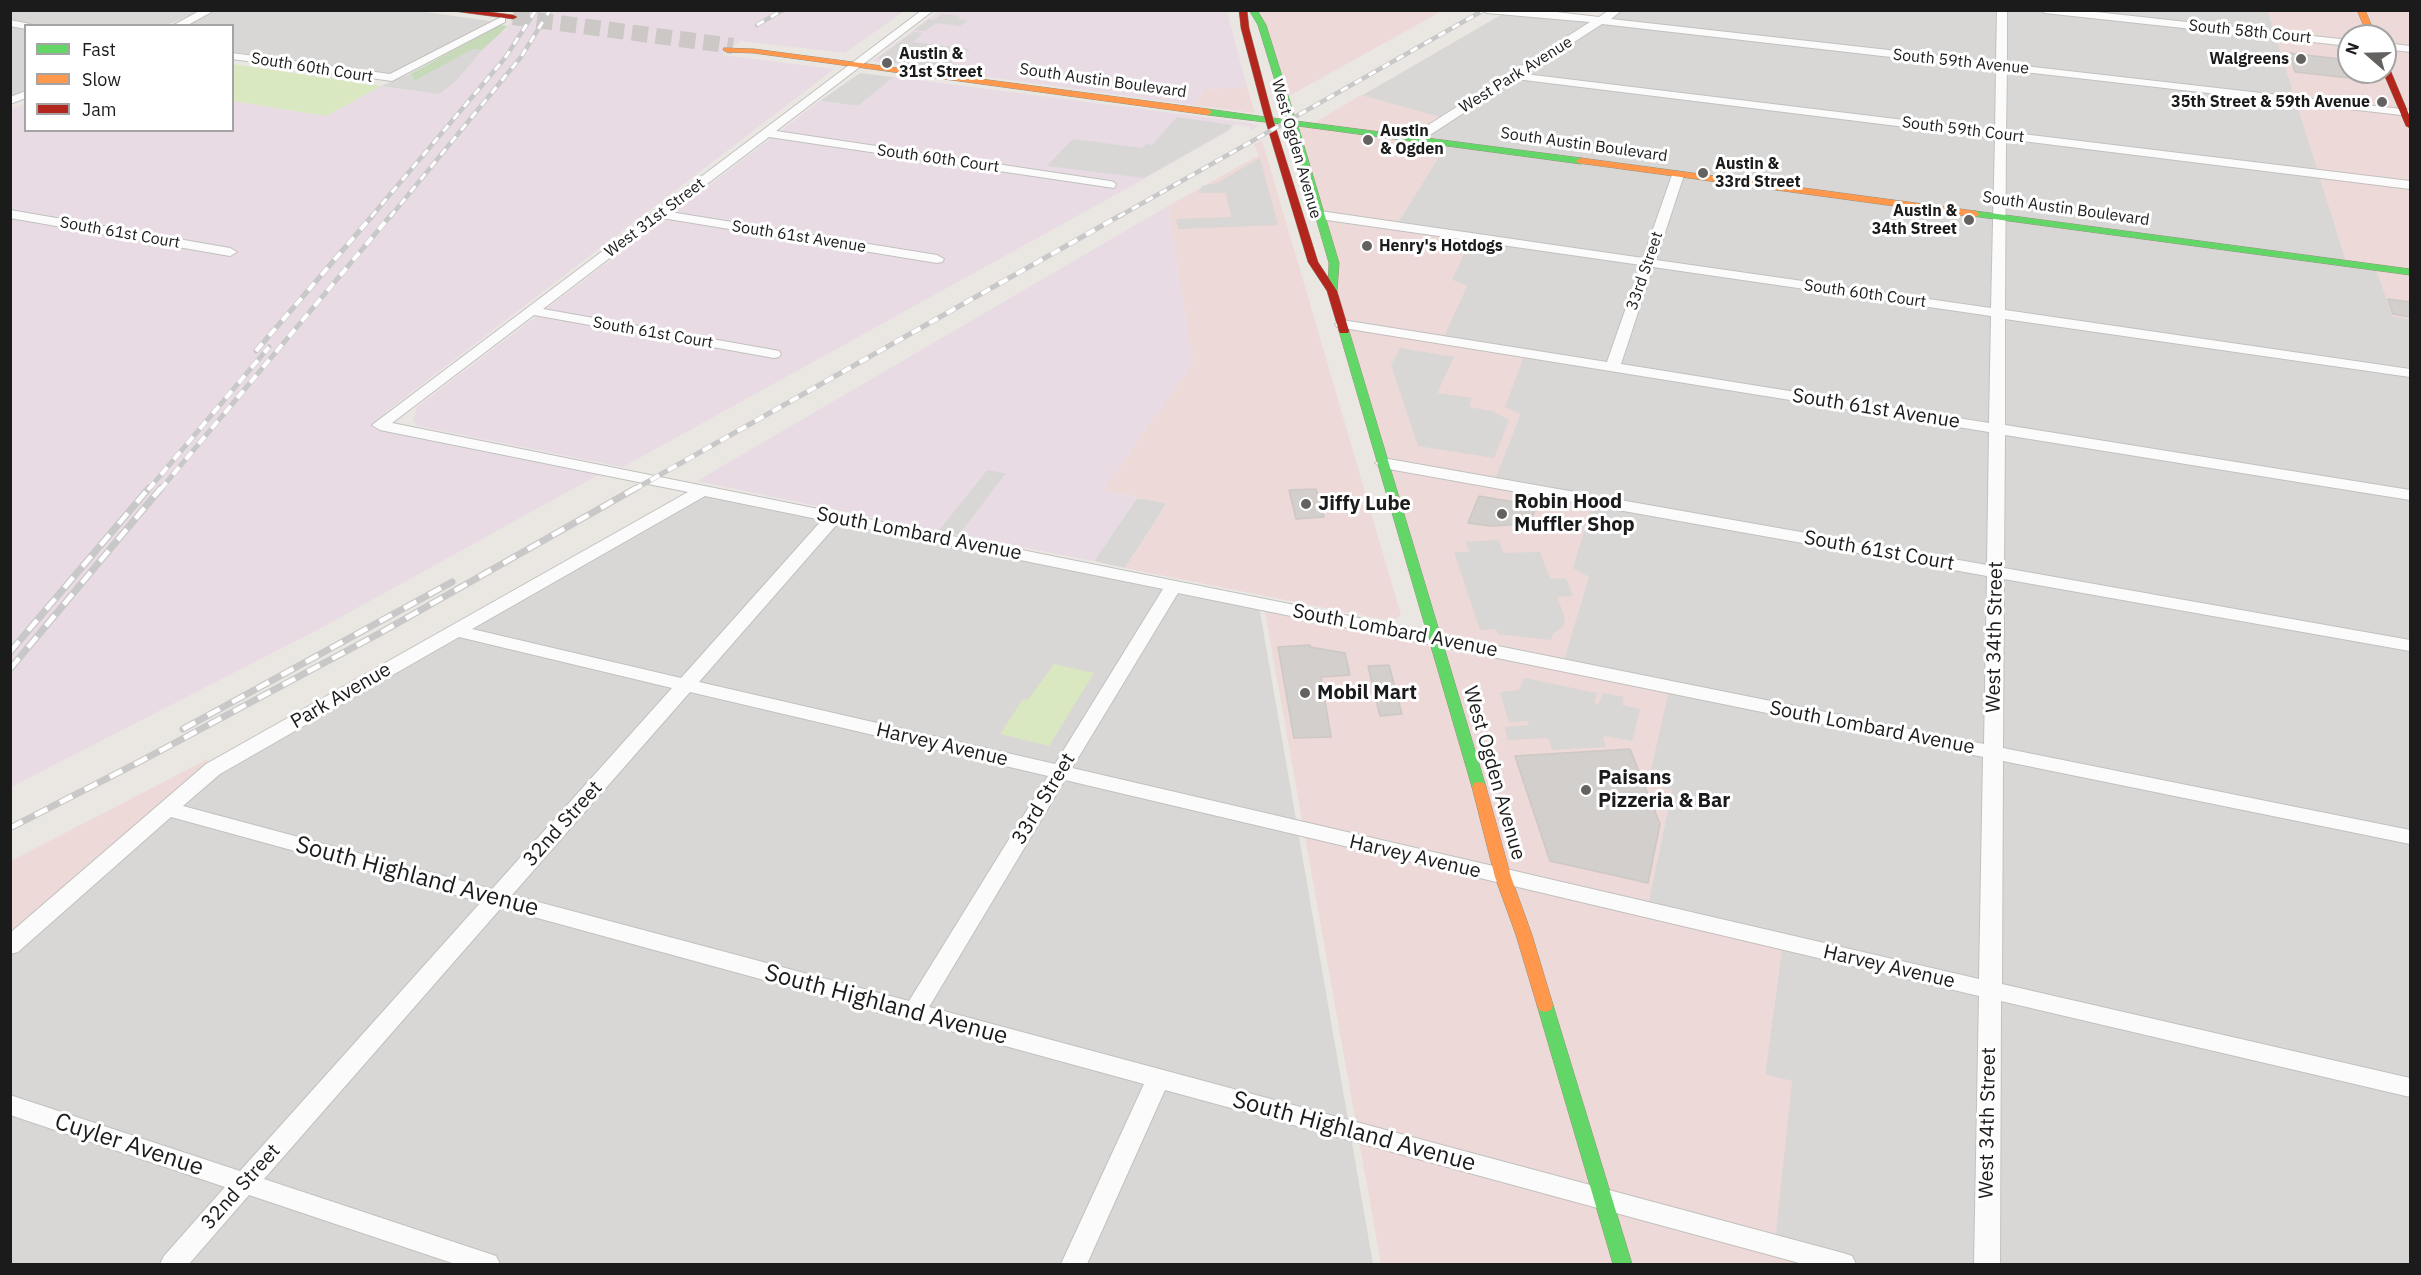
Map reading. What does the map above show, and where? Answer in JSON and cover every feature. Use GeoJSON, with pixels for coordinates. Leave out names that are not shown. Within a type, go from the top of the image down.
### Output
{"type":"FeatureCollection","features":[{"type":"Feature","properties":{"kind":"main road"},"geometry":{"type":"LineString","coordinates":[[448,10],[504,19]]}},
{"type":"Feature","properties":{"kind":"main road","name":"West Ogden Avenue"},"geometry":{"type":"LineString","coordinates":[[1243,10],[1245,28],[1269,119],[1312,262],[1332,291],[1436,639],[1503,877],[1524,936],[1623,1264]]}},
{"type":"Feature","properties":{"kind":"main road","name":"West Ogden Avenue"},"geometry":{"type":"LineString","coordinates":[[1253,10],[1262,25],[1334,264],[1332,291]]}},
{"type":"Feature","properties":{"kind":"main road"},"geometry":{"type":"LineString","coordinates":[[2361,10],[2367,24]]}},
{"type":"Feature","properties":{"kind":"main road","name":"South Austin Boulevard"},"geometry":{"type":"LineString","coordinates":[[730,48],[2410,272]]}},
{"type":"Feature","properties":{"kind":"main road"},"geometry":{"type":"LineString","coordinates":[[2394,84],[2407,112],[2410,126]]}},
{"type":"Feature","properties":{"kind":"street"},"geometry":{"type":"LineString","coordinates":[[181,24],[210,10]]}},
{"type":"Feature","properties":{"kind":"street","name":"West 31st Street"},"geometry":{"type":"LineString","coordinates":[[380,425],[929,10]]}},
{"type":"Feature","properties":{"kind":"street","name":"South 59th Avenue"},"geometry":{"type":"LineString","coordinates":[[1487,10],[2407,112]]}},
{"type":"Feature","properties":{"kind":"street","name":"West Park Avenue"},"geometry":{"type":"LineString","coordinates":[[1415,139],[1617,10]]}},
{"type":"Feature","properties":{"kind":"street","name":"West 34th Street"},"geometry":{"type":"LineString","coordinates":[[1987,1264],[2002,10]]}},
{"type":"Feature","properties":{"kind":"street","name":"South 58th Court"},"geometry":{"type":"LineString","coordinates":[[2044,10],[2337,42]]}},
{"type":"Feature","properties":{"kind":"street","name":"South 60th Court"},"geometry":{"type":"LineString","coordinates":[[234,56],[392,78],[504,19]]}},
{"type":"Feature","properties":{"kind":"street","name":"South 59th Court"},"geometry":{"type":"LineString","coordinates":[[1516,76],[2410,185]]}},
{"type":"Feature","properties":{"kind":"street"},"geometry":{"type":"LineString","coordinates":[[10,101],[24,95]]}},
{"type":"Feature","properties":{"kind":"street","name":"South 60th Court"},"geometry":{"type":"LineString","coordinates":[[766,134],[1110,185]]}},
{"type":"Feature","properties":{"kind":"street","name":"33rd Street"},"geometry":{"type":"LineString","coordinates":[[1613,367],[1678,175]]}},
{"type":"Feature","properties":{"kind":"street","name":"South 61st Court"},"geometry":{"type":"LineString","coordinates":[[10,214],[230,252]]}},
{"type":"Feature","properties":{"kind":"street","name":"South 61st Avenue"},"geometry":{"type":"LineString","coordinates":[[660,214],[937,259]]}},
{"type":"Feature","properties":{"kind":"street","name":"South 60th Court"},"geometry":{"type":"LineString","coordinates":[[1320,215],[2410,373]]}},
{"type":"Feature","properties":{"kind":"street","name":"South 61st Court"},"geometry":{"type":"LineString","coordinates":[[532,311],[774,354]]}},
{"type":"Feature","properties":{"kind":"street","name":"South 61st Avenue"},"geometry":{"type":"LineString","coordinates":[[1342,324],[2410,495]]}},
{"type":"Feature","properties":{"kind":"street","name":"South Lombard Avenue"},"geometry":{"type":"LineString","coordinates":[[380,425],[2410,837]]}},
{"type":"Feature","properties":{"kind":"street","name":"South 61st Court"},"geometry":{"type":"LineString","coordinates":[[1383,463],[2410,646]]}},
{"type":"Feature","properties":{"kind":"street","name":"Park Avenue"},"geometry":{"type":"LineString","coordinates":[[10,946],[213,769],[702,490]]}},
{"type":"Feature","properties":{"kind":"street","name":"32nd Street"},"geometry":{"type":"LineString","coordinates":[[173,1264],[834,517]]}},
{"type":"Feature","properties":{"kind":"street","name":"33rd Street"},"geometry":{"type":"LineString","coordinates":[[914,1012],[1174,585]]}},
{"type":"Feature","properties":{"kind":"street","name":"Harvey Avenue"},"geometry":{"type":"LineString","coordinates":[[456,631],[2410,1088]]}},
{"type":"Feature","properties":{"kind":"street","name":"South Highland Avenue"},"geometry":{"type":"LineString","coordinates":[[167,808],[1604,1201],[1843,1264]]}},
{"type":"Feature","properties":{"kind":"street"},"geometry":{"type":"LineString","coordinates":[[1074,1264],[1158,1079]]}},
{"type":"Feature","properties":{"kind":"street","name":"Cuyler Avenue"},"geometry":{"type":"LineString","coordinates":[[10,1105],[487,1264]]}},
{"type":"Feature","properties":{"kind":"shaded area"},"geometry":{"type":"Polygon","coordinates":[[[218,10],[411,10],[490,21],[392,76],[234,52],[234,24],[190,24],[218,10]]]}},
{"type":"Feature","properties":{"kind":"shaded area"},"geometry":{"type":"Polygon","coordinates":[[[10,11],[200,11],[169,24],[24,24],[24,90],[11,97],[10,11]]]}},
{"type":"Feature","properties":{"kind":"shaded area"},"geometry":{"type":"Polygon","coordinates":[[[516,11],[904,11],[845,53],[741,41],[722,55],[834,69],[387,411],[378,427],[598,475],[321,628],[11,787],[11,110],[24,104],[24,132],[234,132],[234,101],[326,116],[381,86],[410,74],[415,81],[506,30],[516,11]]]}},
{"type":"Feature","properties":{"kind":"shaded area"},"geometry":{"type":"Polygon","coordinates":[[[939,11],[1227,11],[1247,87],[1206,89],[1192,105],[872,61],[939,11]]]}},
{"type":"Feature","properties":{"kind":"shaded area"},"geometry":{"type":"Polygon","coordinates":[[[1252,11],[1442,11],[1289,96],[1252,11]]]}},
{"type":"Feature","properties":{"kind":"shaded area"},"geometry":{"type":"Polygon","coordinates":[[[1620,11],[2268,11],[2346,261],[1420,138],[1620,11]]]}},
{"type":"Feature","properties":{"kind":"shaded area"},"geometry":{"type":"Polygon","coordinates":[[[2268,11],[2410,11],[2410,319],[2393,317],[2376,269],[2346,261],[2268,11]]]}},
{"type":"Feature","properties":{"kind":"shaded area"},"geometry":{"type":"Polygon","coordinates":[[[1506,12],[1596,22],[1443,118],[1361,96],[1506,12]]]}},
{"type":"Feature","properties":{"kind":"shaded area"},"geometry":{"type":"Polygon","coordinates":[[[942,14],[960,16],[958,19],[968,20],[960,26],[936,23],[925,31],[914,30],[929,19],[934,20],[942,14]]]}},
{"type":"Feature","properties":{"kind":"shaded area"},"geometry":{"type":"Polygon","coordinates":[[[913,32],[923,33],[913,42],[970,49],[947,67],[977,72],[974,74],[884,61],[878,58],[913,32]]]}},
{"type":"Feature","properties":{"kind":"shaded area"},"geometry":{"type":"Polygon","coordinates":[[[473,49],[482,50],[456,81],[439,94],[381,86],[410,74],[415,81],[473,49]]]}},
{"type":"Feature","properties":{"kind":"shaded area"},"geometry":{"type":"Polygon","coordinates":[[[860,73],[894,77],[858,106],[820,101],[860,73]]]}},
{"type":"Feature","properties":{"kind":"shaded area"},"geometry":{"type":"Polygon","coordinates":[[[894,77],[1250,123],[1258,126],[1250,131],[1250,126],[1235,124],[1229,131],[1144,179],[623,467],[417,426],[413,420],[417,407],[820,101],[858,106],[894,77]]]}},
{"type":"Feature","properties":{"kind":"shaded area"},"geometry":{"type":"Polygon","coordinates":[[[1247,87],[1255,113],[1192,105],[1206,89],[1247,87]]]}},
{"type":"Feature","properties":{"kind":"shaded area"},"geometry":{"type":"Polygon","coordinates":[[[1361,95],[1443,118],[1412,138],[1312,124],[1361,95]]]}},
{"type":"Feature","properties":{"kind":"shaded area"},"geometry":{"type":"Polygon","coordinates":[[[1177,117],[1232,125],[1228,130],[1144,178],[1047,166],[1073,139],[1142,148],[1146,144],[1152,145],[1177,117]]]}},
{"type":"Feature","properties":{"kind":"shaded area"},"geometry":{"type":"Polygon","coordinates":[[[1297,125],[1446,145],[1397,224],[1473,235],[1452,280],[1467,286],[1443,338],[1526,351],[1505,407],[1520,414],[1494,481],[1594,498],[1573,568],[1589,577],[1563,663],[1441,637],[1345,321],[1297,125]]]}},
{"type":"Feature","properties":{"kind":"shaded area"},"geometry":{"type":"Polygon","coordinates":[[[1262,140],[1401,615],[1391,621],[1125,568],[1167,504],[1103,490],[1193,363],[1168,206],[1259,155],[1254,145],[1262,140]]]}},
{"type":"Feature","properties":{"kind":"shaded area"},"geometry":{"type":"Polygon","coordinates":[[[1446,145],[2376,269],[2393,316],[2410,319],[2410,834],[1563,663],[1588,578],[1573,569],[1494,481],[1520,415],[1504,408],[1443,338],[1467,286],[1452,280],[1397,224],[1446,145]]]}},
{"type":"Feature","properties":{"kind":"shaded area"},"geometry":{"type":"Polygon","coordinates":[[[1260,158],[1278,225],[1178,229],[1176,219],[1231,217],[1226,193],[1198,193],[1202,186],[1217,183],[1260,158]]]}},
{"type":"Feature","properties":{"kind":"shaded area"},"geometry":{"type":"Polygon","coordinates":[[[1168,206],[1193,363],[1103,490],[1137,498],[1094,561],[959,535],[1006,473],[987,470],[938,531],[697,481],[1168,206]]]}},
{"type":"Feature","properties":{"kind":"shaded area"},"geometry":{"type":"Polygon","coordinates":[[[1400,348],[1454,357],[1437,393],[1472,398],[1469,407],[1492,411],[1509,420],[1494,458],[1418,446],[1391,365],[1400,348]]]}},
{"type":"Feature","properties":{"kind":"shaded area"},"geometry":{"type":"Polygon","coordinates":[[[987,470],[1007,473],[959,535],[938,531],[987,470]]]}},
{"type":"Feature","properties":{"kind":"shaded area"},"geometry":{"type":"Polygon","coordinates":[[[703,494],[1259,606],[1373,1264],[11,1264],[10,951],[215,773],[703,494]]]}},
{"type":"Feature","properties":{"kind":"shaded area"},"geometry":{"type":"Polygon","coordinates":[[[1137,498],[1167,503],[1125,568],[1094,561],[1137,498]]]}},
{"type":"Feature","properties":{"kind":"shaded area"},"geometry":{"type":"Polygon","coordinates":[[[1499,540],[1503,553],[1540,552],[1550,579],[1566,578],[1573,596],[1557,597],[1565,618],[1563,626],[1553,634],[1551,640],[1498,634],[1496,629],[1480,630],[1454,552],[1470,552],[1466,542],[1499,540]]]}},
{"type":"Feature","properties":{"kind":"shaded area"},"geometry":{"type":"Polygon","coordinates":[[[1264,606],[1669,689],[1648,784],[1672,790],[1647,909],[1783,941],[1765,1074],[1792,1081],[1774,1252],[1821,1264],[1381,1264],[1264,606]]]}},
{"type":"Feature","properties":{"kind":"shaded area"},"geometry":{"type":"Polygon","coordinates":[[[1524,678],[1597,693],[1594,703],[1599,704],[1603,693],[1624,697],[1622,705],[1640,709],[1632,741],[1605,736],[1603,738],[1606,747],[1552,750],[1548,738],[1508,740],[1505,727],[1529,725],[1528,721],[1509,722],[1500,692],[1519,690],[1524,678]]]}},
{"type":"Feature","properties":{"kind":"shaded area"},"geometry":{"type":"Polygon","coordinates":[[[1669,689],[2410,840],[2410,1264],[1821,1264],[1774,1252],[1765,1074],[1783,941],[1647,909],[1672,790],[1647,784],[1669,689]]]}},
{"type":"Feature","properties":{"kind":"shaded area"},"geometry":{"type":"Polygon","coordinates":[[[208,759],[212,765],[11,940],[11,861],[208,759]]]}},
{"type":"Feature","properties":{"kind":"shaded area"},"geometry":{"type":"Polygon","coordinates":[[[1168,895],[1187,900],[1176,921],[1158,917],[1168,895]]]}},
{"type":"Feature","properties":{"kind":"shaded area"},"geometry":{"type":"Polygon","coordinates":[[[1293,967],[1317,974],[1323,1003],[1283,992],[1293,967]]]}},
{"type":"Feature","properties":{"kind":"green space"},"geometry":{"type":"Polygon","coordinates":[[[500,25],[508,26],[482,50],[473,49],[415,81],[410,74],[500,25]]]}},
{"type":"Feature","properties":{"kind":"green space"},"geometry":{"type":"Polygon","coordinates":[[[234,64],[381,86],[326,116],[234,101],[234,64]]]}},
{"type":"Feature","properties":{"kind":"green space"},"geometry":{"type":"Polygon","coordinates":[[[1054,664],[1094,673],[1049,746],[1000,734],[1023,699],[1028,700],[1054,664]]]}},
{"type":"Feature","properties":{"kind":"building","name":"Walgreens"},"geometry":{"type":"Polygon","coordinates":[[[2289,53],[2337,59],[2337,77],[2295,72],[2289,53]]]}},
{"type":"Feature","properties":{"kind":"building"},"geometry":{"type":"Polygon","coordinates":[[[2388,299],[2410,302],[2410,317],[2393,314],[2388,299]]]}},
{"type":"Feature","properties":{"kind":"building","name":"Jiffy Lube"},"geometry":{"type":"Polygon","coordinates":[[[1316,489],[1324,517],[1296,519],[1289,490],[1316,489]]]}},
{"type":"Feature","properties":{"kind":"building","name":"Robin Hood Muffler Shop"},"geometry":{"type":"Polygon","coordinates":[[[1479,496],[1537,506],[1529,524],[1491,526],[1468,523],[1479,496]]]}},
{"type":"Feature","properties":{"kind":"building","name":"Mobil Mart"},"geometry":{"type":"Polygon","coordinates":[[[1310,645],[1310,647],[1345,653],[1350,675],[1321,677],[1331,737],[1294,738],[1278,647],[1310,645]]]}},
{"type":"Feature","properties":{"kind":"building"},"geometry":{"type":"Polygon","coordinates":[[[1389,665],[1402,714],[1380,716],[1368,666],[1389,665]]]}},
{"type":"Feature","properties":{"kind":"building","name":"Paisans Pizzeria & Bar"},"geometry":{"type":"Polygon","coordinates":[[[1630,749],[1660,824],[1648,883],[1550,861],[1515,756],[1630,749]]]}},
{"type":"Feature","properties":{"kind":"tunnel"},"geometry":{"type":"LineString","coordinates":[[513,17],[733,46]]}},
{"type":"Feature","properties":{"kind":"railway"},"geometry":{"type":"LineString","coordinates":[[371,217],[505,58],[536,10]]}},
{"type":"Feature","properties":{"kind":"railway"},"geometry":{"type":"LineString","coordinates":[[390,217],[521,57],[550,10]]}},
{"type":"Feature","properties":{"kind":"railway"},"geometry":{"type":"LineString","coordinates":[[757,25],[783,10]]}},
{"type":"Feature","properties":{"kind":"railway"},"geometry":{"type":"LineString","coordinates":[[1118,217],[1484,10]]}},
{"type":"Feature","properties":{"kind":"railway"},"geometry":{"type":"LineString","coordinates":[[256,351],[373,215]]}},
{"type":"Feature","properties":{"kind":"railway"},"geometry":{"type":"LineString","coordinates":[[160,490],[391,215]]}},
{"type":"Feature","properties":{"kind":"railway"},"geometry":{"type":"LineString","coordinates":[[633,490],[1121,215]]}},
{"type":"Feature","properties":{"kind":"railway"},"geometry":{"type":"LineString","coordinates":[[148,490],[269,347]]}},
{"type":"Feature","properties":{"kind":"railway"},"geometry":{"type":"LineString","coordinates":[[10,652],[149,488]]}},
{"type":"Feature","properties":{"kind":"railway"},"geometry":{"type":"LineString","coordinates":[[10,669],[161,488]]}},
{"type":"Feature","properties":{"kind":"railway"},"geometry":{"type":"LineString","coordinates":[[10,828],[141,761],[380,633],[636,488]]}},
{"type":"Feature","properties":{"kind":"railway"},"geometry":{"type":"LineString","coordinates":[[183,729],[452,582]]}},
{"type":"Feature","properties":{"kind":"traffic: fast"},"geometry":{"type":"LineString","coordinates":[[1253,10],[1262,25],[1272,55],[1334,263],[1332,291]]}},
{"type":"Feature","properties":{"kind":"traffic: fast"},"geometry":{"type":"LineString","coordinates":[[1208,112],[1581,161]]}},
{"type":"Feature","properties":{"kind":"traffic: fast"},"geometry":{"type":"LineString","coordinates":[[1975,214],[2410,272]]}},
{"type":"Feature","properties":{"kind":"traffic: fast"},"geometry":{"type":"LineString","coordinates":[[1344,331],[1479,787]]}},
{"type":"Feature","properties":{"kind":"traffic: fast"},"geometry":{"type":"LineString","coordinates":[[1545,1005],[1623,1264]]}},
{"type":"Feature","properties":{"kind":"traffic: slow"},"geometry":{"type":"LineString","coordinates":[[2361,10],[2367,24]]}},
{"type":"Feature","properties":{"kind":"traffic: slow"},"geometry":{"type":"LineString","coordinates":[[727,50],[754,51],[1208,112]]}},
{"type":"Feature","properties":{"kind":"traffic: slow"},"geometry":{"type":"LineString","coordinates":[[1581,161],[1975,214]]}},
{"type":"Feature","properties":{"kind":"traffic: slow"},"geometry":{"type":"LineString","coordinates":[[1479,787],[1503,877],[1524,935],[1545,1005]]}},
{"type":"Feature","properties":{"kind":"traffic: jam"},"geometry":{"type":"LineString","coordinates":[[448,10],[513,17]]}},
{"type":"Feature","properties":{"kind":"traffic: jam"},"geometry":{"type":"LineString","coordinates":[[1243,10],[1245,28],[1269,119],[1313,262],[1332,291],[1344,331]]}},
{"type":"Feature","properties":{"kind":"traffic: jam"},"geometry":{"type":"LineString","coordinates":[[2392,84],[2410,126]]}},
{"type":"Feature","properties":{"kind":"place","name":"Walgreens"},"geometry":{"type":"Point","coordinates":[2301,59]}},
{"type":"Feature","properties":{"kind":"place","name":"Austin & 31st Street"},"geometry":{"type":"Point","coordinates":[887,63]}},
{"type":"Feature","properties":{"kind":"place","name":"35th Street & 59th Avenue"},"geometry":{"type":"Point","coordinates":[2382,102]}},
{"type":"Feature","properties":{"kind":"place","name":"Austin & Ogden"},"geometry":{"type":"Point","coordinates":[1368,140]}},
{"type":"Feature","properties":{"kind":"place","name":"Austin & 33rd Street"},"geometry":{"type":"Point","coordinates":[1703,173]}},
{"type":"Feature","properties":{"kind":"place","name":"Austin & 34th Street"},"geometry":{"type":"Point","coordinates":[1969,220]}},
{"type":"Feature","properties":{"kind":"place","name":"Henry's Hotdogs"},"geometry":{"type":"Point","coordinates":[1367,246]}},
{"type":"Feature","properties":{"kind":"place","name":"Jiffy Lube"},"geometry":{"type":"Point","coordinates":[1306,504]}},
{"type":"Feature","properties":{"kind":"place","name":"Robin Hood Muffler Shop"},"geometry":{"type":"Point","coordinates":[1502,514]}},
{"type":"Feature","properties":{"kind":"place","name":"Mobil Mart"},"geometry":{"type":"Point","coordinates":[1305,693]}},
{"type":"Feature","properties":{"kind":"place","name":"Paisans Pizzeria & Bar"},"geometry":{"type":"Point","coordinates":[1586,790]}}]}
